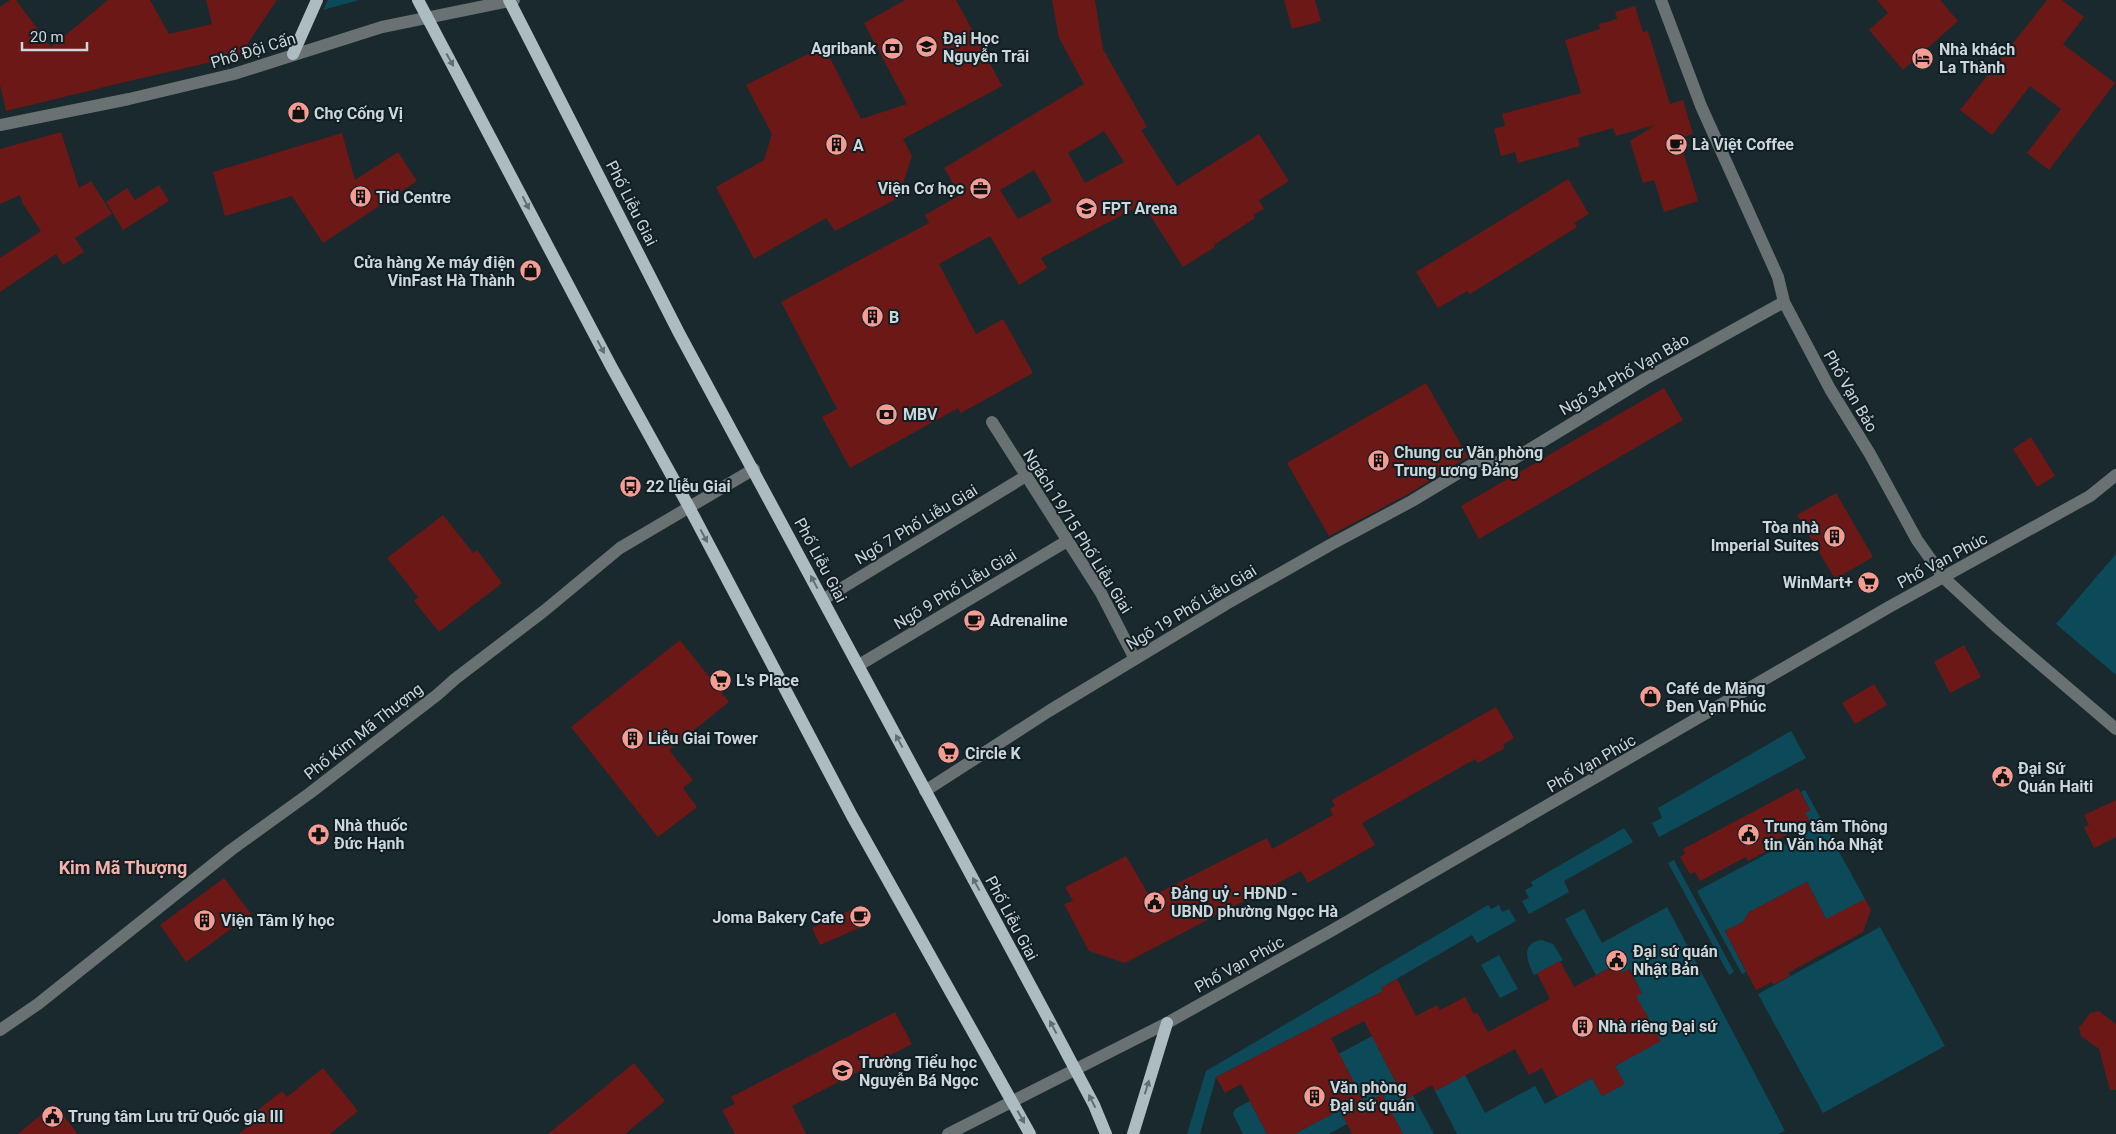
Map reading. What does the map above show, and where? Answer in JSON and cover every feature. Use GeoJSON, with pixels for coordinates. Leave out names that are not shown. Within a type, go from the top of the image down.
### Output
{"type":"FeatureCollection","features":[{"type":"Feature","properties":{"kind":"main road"},"geometry":{"type":"LineString","coordinates":[[293,54],[317,0]]}},
{"type":"Feature","properties":{"kind":"main road"},"geometry":{"type":"LineString","coordinates":[[418,0],[852,816],[1030,1134]]}},
{"type":"Feature","properties":{"kind":"main road","name":"Phố Liễu Giai"},"geometry":{"type":"LineString","coordinates":[[511,0],[679,333],[754,469],[1076,1070],[1106,1134]]}},
{"type":"Feature","properties":{"kind":"main road"},"geometry":{"type":"LineString","coordinates":[[1133,1134],[1166,1023]]}},
{"type":"Feature","properties":{"kind":"street","name":"Phố Đội Cấn"},"geometry":{"type":"LineString","coordinates":[[0,125],[137,97],[234,74],[382,27],[511,0]]}},
{"type":"Feature","properties":{"kind":"street","name":"Phố Vạn Bảo"},"geometry":{"type":"LineString","coordinates":[[1661,0],[1699,101],[1778,277],[1784,302],[1830,389],[1918,540],[1944,578],[1998,628],[2116,729]]}},
{"type":"Feature","properties":{"kind":"street","name":"Ngõ 34 Phố Vạn Bảo"},"geometry":{"type":"LineString","coordinates":[[1478,461],[1507,463],[1645,379],[1784,302]]}},
{"type":"Feature","properties":{"kind":"street","name":"Ngách 19/15 Phố Liễu Giai"},"geometry":{"type":"LineString","coordinates":[[992,422],[1101,593],[1135,659]]}},
{"type":"Feature","properties":{"kind":"street","name":"Ngõ 19 Phố Liễu Giai"},"geometry":{"type":"LineString","coordinates":[[925,790],[1049,711],[1226,604],[1412,501],[1478,461]]}},
{"type":"Feature","properties":{"kind":"street","name":"Phố Kim Mã Thượng"},"geometry":{"type":"LineString","coordinates":[[0,1030],[38,1004],[230,850],[315,789],[437,695],[455,678],[544,611],[620,548],[754,469]]}},
{"type":"Feature","properties":{"kind":"street","name":"Phố Vạn Phúc"},"geometry":{"type":"LineString","coordinates":[[948,1134],[1166,1023],[1482,845],[1889,607],[2090,496],[2116,475]]}},
{"type":"Feature","properties":{"kind":"street","name":"Ngõ 7 Phố Liễu Giai"},"geometry":{"type":"LineString","coordinates":[[824,599],[1026,476]]}},
{"type":"Feature","properties":{"kind":"street","name":"Ngõ 9 Phố Liễu Giai"},"geometry":{"type":"LineString","coordinates":[[859,665],[1067,541]]}},
{"type":"Feature","properties":{"kind":"shaded area"},"geometry":{"type":"Polygon","coordinates":[[[328,0],[359,0],[323,10],[328,0]]]}},
{"type":"Feature","properties":{"kind":"shaded area"},"geometry":{"type":"Polygon","coordinates":[[[2116,554],[2116,675],[2056,624],[2116,554]]]}},
{"type":"Feature","properties":{"kind":"shaded area"},"geometry":{"type":"Polygon","coordinates":[[[1791,731],[1806,758],[1659,837],[1652,823],[1662,818],[1658,808],[1791,731]]]}},
{"type":"Feature","properties":{"kind":"shaded area"},"geometry":{"type":"Polygon","coordinates":[[[1805,790],[1865,899],[1831,929],[1807,882],[1749,912],[1743,922],[1725,931],[1746,972],[1742,974],[1697,891],[1813,829],[1805,813],[1810,810],[1801,792],[1805,790]]]}},
{"type":"Feature","properties":{"kind":"shaded area"},"geometry":{"type":"Polygon","coordinates":[[[1624,828],[1633,842],[1564,881],[1569,892],[1529,914],[1522,901],[1529,898],[1525,890],[1533,886],[1531,882],[1624,828]]]}},
{"type":"Feature","properties":{"kind":"shaded area"},"geometry":{"type":"Polygon","coordinates":[[[1674,860],[1734,972],[1729,975],[1668,863],[1674,860]]]}},
{"type":"Feature","properties":{"kind":"shaded area"},"geometry":{"type":"Polygon","coordinates":[[[1488,905],[1491,909],[1499,905],[1502,912],[1509,909],[1516,921],[1477,943],[1472,935],[1381,988],[1383,991],[1216,1077],[1200,1134],[1187,1134],[1206,1071],[1488,905]]]}},
{"type":"Feature","properties":{"kind":"shaded area"},"geometry":{"type":"Polygon","coordinates":[[[1667,907],[1785,1131],[1778,1134],[1457,1134],[1435,1091],[1465,1075],[1485,1113],[1535,1086],[1545,1104],[1592,1078],[1602,1096],[1624,1084],[1615,1066],[1660,1041],[1645,1012],[1630,999],[1641,992],[1630,969],[1622,973],[1617,964],[1596,975],[1565,919],[1584,909],[1602,943],[1667,907]]]}},
{"type":"Feature","properties":{"kind":"shaded area"},"geometry":{"type":"Polygon","coordinates":[[[1880,927],[1945,1046],[1823,1113],[1758,994],[1880,927]]]}},
{"type":"Feature","properties":{"kind":"shaded area"},"geometry":{"type":"Polygon","coordinates":[[[1542,940],[1553,944],[1563,960],[1534,975],[1527,953],[1530,945],[1542,940]]]}},
{"type":"Feature","properties":{"kind":"shaded area"},"geometry":{"type":"Polygon","coordinates":[[[1499,955],[1518,989],[1500,998],[1481,965],[1499,955]]]}},
{"type":"Feature","properties":{"kind":"shaded area"},"geometry":{"type":"Polygon","coordinates":[[[1376,1034],[1378,1048],[1395,1081],[1403,1077],[1434,1134],[1403,1134],[1382,1095],[1365,1104],[1341,1057],[1251,1104],[1267,1134],[1243,1134],[1233,1114],[1235,1109],[1376,1034]]]}},
{"type":"Feature","properties":{"kind":"shaded area"},"geometry":{"type":"Polygon","coordinates":[[[1340,1110],[1347,1124],[1329,1134],[1294,1134],[1340,1110]]]}},
{"type":"Feature","properties":{"kind":"building"},"geometry":{"type":"Polygon","coordinates":[[[10,0],[16,0],[51,47],[108,0],[150,0],[169,34],[212,24],[206,0],[277,0],[248,43],[251,53],[6,111],[0,85],[0,7],[10,0]]]}},
{"type":"Feature","properties":{"kind":"building","name":"A"},"geometry":{"type":"Polygon","coordinates":[[[905,0],[956,0],[1002,86],[903,139],[912,156],[898,198],[835,231],[826,218],[754,259],[716,187],[764,160],[772,134],[746,85],[824,46],[861,119],[907,104],[864,23],[905,0]]]}},
{"type":"Feature","properties":{"kind":"building"},"geometry":{"type":"Polygon","coordinates":[[[1052,0],[1095,0],[1103,49],[1147,127],[1141,130],[1177,186],[1259,134],[1289,181],[1259,200],[1264,209],[1253,215],[1255,218],[1183,267],[1143,204],[1041,258],[1047,268],[1019,285],[990,236],[939,264],[976,334],[1003,319],[1033,373],[961,413],[958,408],[850,468],[822,417],[837,409],[781,302],[929,223],[925,215],[960,195],[944,168],[1084,84],[1059,38],[1052,0]],[[1104,131],[1068,153],[1085,183],[1124,162],[1104,131]],[[1034,170],[1000,190],[1018,219],[1052,201],[1034,170]]]}},
{"type":"Feature","properties":{"kind":"building"},"geometry":{"type":"Polygon","coordinates":[[[1284,0],[1315,0],[1321,21],[1292,29],[1284,0]]]}},
{"type":"Feature","properties":{"kind":"building"},"geometry":{"type":"Polygon","coordinates":[[[1877,0],[1940,0],[1958,21],[1903,70],[1869,30],[1888,13],[1877,0]]]}},
{"type":"Feature","properties":{"kind":"building"},"geometry":{"type":"Polygon","coordinates":[[[2047,0],[2062,0],[2084,17],[2063,44],[2115,83],[2049,170],[2027,153],[2061,109],[2030,86],[1992,135],[1960,110],[2047,0]]]}},
{"type":"Feature","properties":{"kind":"building"},"geometry":{"type":"Polygon","coordinates":[[[1635,6],[1643,32],[1648,31],[1670,104],[1683,100],[1693,134],[1679,138],[1698,201],[1664,212],[1654,180],[1643,183],[1630,141],[1655,125],[1616,136],[1613,128],[1578,138],[1580,146],[1518,163],[1515,152],[1501,156],[1494,129],[1505,126],[1502,114],[1581,93],[1565,40],[1600,29],[1599,24],[1617,19],[1615,12],[1635,6]]]}},
{"type":"Feature","properties":{"kind":"building"},"geometry":{"type":"Polygon","coordinates":[[[61,132],[79,188],[91,181],[112,214],[75,238],[84,252],[63,265],[56,254],[0,292],[0,258],[41,231],[23,204],[20,195],[0,204],[0,149],[61,132]]]}},
{"type":"Feature","properties":{"kind":"building"},"geometry":{"type":"Polygon","coordinates":[[[342,133],[355,180],[398,152],[417,181],[323,243],[292,196],[225,216],[213,172],[342,133]]]}},
{"type":"Feature","properties":{"kind":"building"},"geometry":{"type":"Polygon","coordinates":[[[1568,179],[1589,214],[1574,223],[1577,227],[1470,294],[1467,291],[1438,308],[1416,272],[1568,179]]]}},
{"type":"Feature","properties":{"kind":"building"},"geometry":{"type":"Polygon","coordinates":[[[159,185],[169,201],[123,230],[106,202],[127,188],[135,200],[159,185]]]}},
{"type":"Feature","properties":{"kind":"building","name":"Chung cư Văn phòng Trung ương Đảng"},"geometry":{"type":"Polygon","coordinates":[[[1426,383],[1468,457],[1408,494],[1329,536],[1287,463],[1426,383]]]}},
{"type":"Feature","properties":{"kind":"building"},"geometry":{"type":"Polygon","coordinates":[[[1664,388],[1683,420],[1479,539],[1461,506],[1664,388]]]}},
{"type":"Feature","properties":{"kind":"building"},"geometry":{"type":"Polygon","coordinates":[[[2031,437],[2055,476],[2037,487],[2013,449],[2031,437]]]}},
{"type":"Feature","properties":{"kind":"building","name":"Tòa nhà Imperial Suites"},"geometry":{"type":"Polygon","coordinates":[[[1836,493],[1873,557],[1835,579],[1797,515],[1836,493]]]}},
{"type":"Feature","properties":{"kind":"building"},"geometry":{"type":"Polygon","coordinates":[[[443,515],[473,553],[477,550],[502,583],[439,632],[414,601],[418,597],[387,558],[443,515]]]}},
{"type":"Feature","properties":{"kind":"building","name":"Liễu Giai Tower"},"geometry":{"type":"Polygon","coordinates":[[[680,640],[729,702],[669,750],[693,780],[683,788],[697,807],[658,837],[571,727],[680,640]]]}},
{"type":"Feature","properties":{"kind":"building"},"geometry":{"type":"Polygon","coordinates":[[[1964,645],[1981,677],[1950,693],[1934,662],[1964,645]]]}},
{"type":"Feature","properties":{"kind":"building"},"geometry":{"type":"Polygon","coordinates":[[[1874,684],[1887,705],[1855,724],[1842,703],[1874,684]]]}},
{"type":"Feature","properties":{"kind":"building"},"geometry":{"type":"Polygon","coordinates":[[[1496,707],[1514,738],[1503,745],[1505,748],[1478,763],[1475,759],[1362,823],[1375,845],[1308,883],[1301,871],[1125,963],[1089,951],[1064,904],[1073,901],[1065,887],[1126,856],[1150,897],[1267,838],[1272,849],[1333,815],[1330,809],[1335,806],[1332,800],[1496,707]]]}},
{"type":"Feature","properties":{"kind":"building","name":"Trung tâm Thông tin Văn hóa Nhật"},"geometry":{"type":"Polygon","coordinates":[[[1798,788],[1810,810],[1805,813],[1810,822],[1763,847],[1765,852],[1748,861],[1746,857],[1700,881],[1695,872],[1690,874],[1680,857],[1685,854],[1683,849],[1798,788]]]}},
{"type":"Feature","properties":{"kind":"building"},"geometry":{"type":"Polygon","coordinates":[[[2116,800],[2116,837],[2094,848],[2084,827],[2089,825],[2084,815],[2116,800]]]}},
{"type":"Feature","properties":{"kind":"building","name":"Viện Tâm lý học"},"geometry":{"type":"Polygon","coordinates":[[[224,878],[251,914],[186,962],[160,925],[224,878]]]}},
{"type":"Feature","properties":{"kind":"building"},"geometry":{"type":"Polygon","coordinates":[[[1807,882],[1826,919],[1865,899],[1871,910],[1863,932],[1788,973],[1790,976],[1773,985],[1772,982],[1756,990],[1725,931],[1743,922],[1749,912],[1807,882]]]}},
{"type":"Feature","properties":{"kind":"building"},"geometry":{"type":"Polygon","coordinates":[[[853,909],[861,927],[820,945],[812,928],[853,909]]]}},
{"type":"Feature","properties":{"kind":"building"},"geometry":{"type":"Polygon","coordinates":[[[1560,961],[1574,987],[1617,964],[1622,973],[1629,969],[1642,993],[1636,996],[1661,1041],[1615,1066],[1625,1084],[1602,1096],[1592,1078],[1557,1097],[1542,1068],[1529,1075],[1515,1049],[1435,1091],[1432,1085],[1405,1100],[1364,1021],[1331,1038],[1365,1104],[1382,1094],[1403,1134],[1352,1134],[1340,1110],[1294,1134],[1267,1134],[1241,1084],[1225,1093],[1216,1077],[1383,991],[1381,988],[1397,979],[1416,1016],[1437,1005],[1440,1010],[1465,997],[1474,1014],[1477,1012],[1488,1032],[1550,999],[1537,973],[1560,961]]]}},
{"type":"Feature","properties":{"kind":"building"},"geometry":{"type":"Polygon","coordinates":[[[2099,1011],[2116,1024],[2116,1090],[2110,1090],[2099,1049],[2081,1036],[2079,1028],[2090,1013],[2099,1011]]]}},
{"type":"Feature","properties":{"kind":"building"},"geometry":{"type":"Polygon","coordinates":[[[895,1012],[912,1044],[792,1106],[806,1134],[735,1134],[722,1110],[735,1104],[731,1097],[895,1012]]]}},
{"type":"Feature","properties":{"kind":"building"},"geometry":{"type":"Polygon","coordinates":[[[634,1063],[665,1101],[625,1134],[548,1134],[634,1063]]]}},
{"type":"Feature","properties":{"kind":"building"},"geometry":{"type":"Polygon","coordinates":[[[323,1068],[358,1111],[330,1134],[239,1134],[262,1115],[258,1110],[282,1091],[287,1097],[323,1068]]]}},
{"type":"Feature","properties":{"kind":"building","name":"Trung tâm Lưu trữ Quốc gia III"},"geometry":{"type":"Polygon","coordinates":[[[54,1104],[78,1134],[18,1134],[54,1104]]]}},
{"type":"Feature","properties":{"kind":"place","name":"Đại Học Nguyễn Trãi"},"geometry":{"type":"Point","coordinates":[927,47]}},
{"type":"Feature","properties":{"kind":"place","name":"Agribank"},"geometry":{"type":"Point","coordinates":[892,48]}},
{"type":"Feature","properties":{"kind":"place","name":"Nhà khách La Thành"},"geometry":{"type":"Point","coordinates":[1923,58]}},
{"type":"Feature","properties":{"kind":"place","name":"Chợ Cống Vị"},"geometry":{"type":"Point","coordinates":[298,113]}},
{"type":"Feature","properties":{"kind":"place","name":"Là Việt Coffee"},"geometry":{"type":"Point","coordinates":[1676,144]}},
{"type":"Feature","properties":{"kind":"place","name":"A"},"geometry":{"type":"Point","coordinates":[837,145]}},
{"type":"Feature","properties":{"kind":"place","name":"Viện Cơ học"},"geometry":{"type":"Point","coordinates":[980,188]}},
{"type":"Feature","properties":{"kind":"place","name":"Tid Centre"},"geometry":{"type":"Point","coordinates":[360,197]}},
{"type":"Feature","properties":{"kind":"place","name":"FPT Arena"},"geometry":{"type":"Point","coordinates":[1086,208]}},
{"type":"Feature","properties":{"kind":"place","name":"Cửa hàng Xe máy điện VinFast Hà Thành"},"geometry":{"type":"Point","coordinates":[531,271]}},
{"type":"Feature","properties":{"kind":"place","name":"B"},"geometry":{"type":"Point","coordinates":[873,317]}},
{"type":"Feature","properties":{"kind":"place","name":"MBV"},"geometry":{"type":"Point","coordinates":[887,414]}},
{"type":"Feature","properties":{"kind":"place","name":"Chung cư Văn phòng Trung ương Đảng"},"geometry":{"type":"Point","coordinates":[1378,461]}},
{"type":"Feature","properties":{"kind":"place","name":"22 Liễu Giai"},"geometry":{"type":"Point","coordinates":[630,486]}},
{"type":"Feature","properties":{"kind":"place","name":"Tòa nhà Imperial Suites"},"geometry":{"type":"Point","coordinates":[1835,536]}},
{"type":"Feature","properties":{"kind":"place","name":"WinMart+"},"geometry":{"type":"Point","coordinates":[1869,582]}},
{"type":"Feature","properties":{"kind":"place","name":"Adrenaline"},"geometry":{"type":"Point","coordinates":[974,620]}},
{"type":"Feature","properties":{"kind":"place","name":"L's Place"},"geometry":{"type":"Point","coordinates":[720,680]}},
{"type":"Feature","properties":{"kind":"place","name":"Café de Măng Đen Vạn Phúc"},"geometry":{"type":"Point","coordinates":[1650,697]}},
{"type":"Feature","properties":{"kind":"place","name":"Liễu Giai Tower"},"geometry":{"type":"Point","coordinates":[632,738]}},
{"type":"Feature","properties":{"kind":"place","name":"Circle K"},"geometry":{"type":"Point","coordinates":[949,753]}},
{"type":"Feature","properties":{"kind":"place","name":"Đại Sứ Quán Haiti"},"geometry":{"type":"Point","coordinates":[2002,777]}},
{"type":"Feature","properties":{"kind":"place","name":"Nhà thuốc Đức Hạnh"},"geometry":{"type":"Point","coordinates":[318,834]}},
{"type":"Feature","properties":{"kind":"place","name":"Trung tâm Thông tin Văn hóa Nhật"},"geometry":{"type":"Point","coordinates":[1748,835]}},
{"type":"Feature","properties":{"kind":"place","name":"Đảng uỷ - HĐND - UBND phường Ngọc Hà"},"geometry":{"type":"Point","coordinates":[1155,902]}},
{"type":"Feature","properties":{"kind":"place","name":"Joma Bakery Cafe"},"geometry":{"type":"Point","coordinates":[860,917]}},
{"type":"Feature","properties":{"kind":"place","name":"Viện Tâm lý học"},"geometry":{"type":"Point","coordinates":[205,920]}},
{"type":"Feature","properties":{"kind":"place","name":"Đại sứ quán Nhật Bản"},"geometry":{"type":"Point","coordinates":[1617,960]}},
{"type":"Feature","properties":{"kind":"place","name":"Nhà riêng Đại sứ"},"geometry":{"type":"Point","coordinates":[1582,1026]}},
{"type":"Feature","properties":{"kind":"place","name":"Trường Tiểu học Nguyễn Bá Ngọc"},"geometry":{"type":"Point","coordinates":[843,1071]}},
{"type":"Feature","properties":{"kind":"place","name":"Văn phòng Đại sứ quán"},"geometry":{"type":"Point","coordinates":[1314,1096]}},
{"type":"Feature","properties":{"kind":"place","name":"Trung tâm Lưu trữ Quốc gia III"},"geometry":{"type":"Point","coordinates":[52,1116]}},
{"type":"Feature","properties":{"kind":"district","name":"Kim Mã Thượng"},"geometry":{"type":"Point","coordinates":[123,868]}}]}
